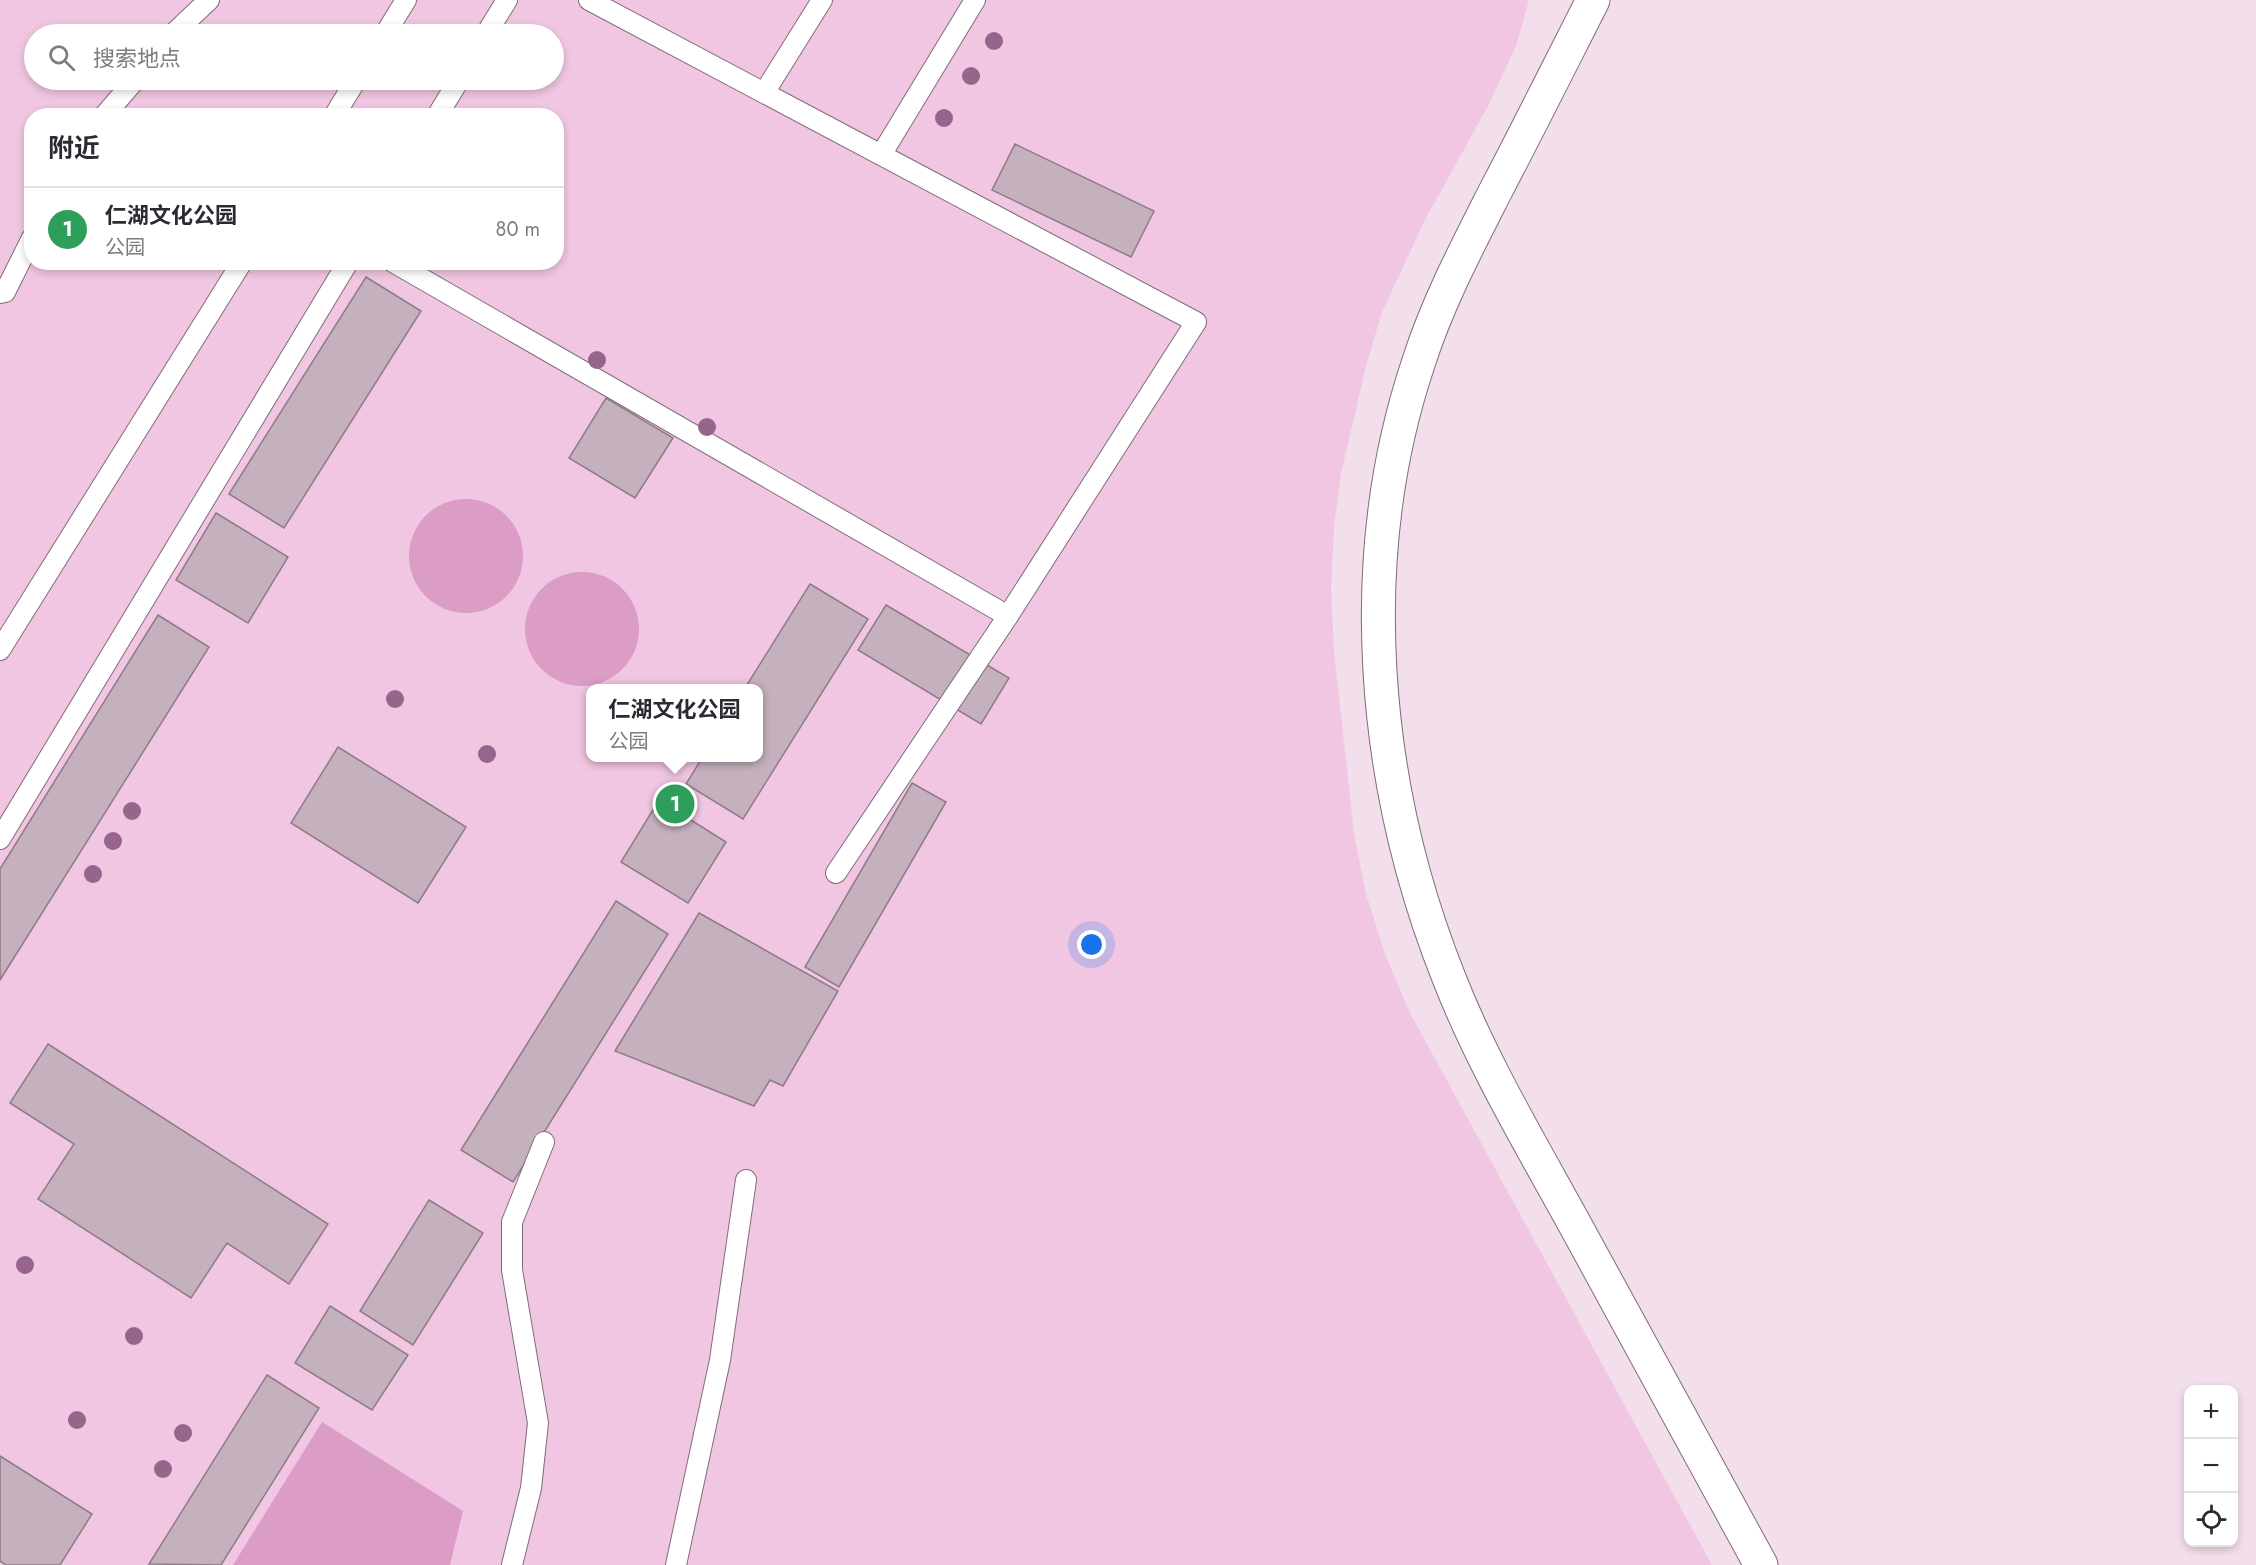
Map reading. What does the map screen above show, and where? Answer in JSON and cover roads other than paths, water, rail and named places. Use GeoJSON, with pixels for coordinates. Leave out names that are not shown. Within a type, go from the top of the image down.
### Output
{"type":"FeatureCollection","features":[{"type":"Feature","properties":{"kind":"street"},"geometry":{"type":"LineString","coordinates":[[1593,0],[1463,256],[1419,359],[1390,465],[1379,572],[1380,677],[1393,779],[1415,881],[1449,979],[1493,1074],[1761,1565]]}},
{"type":"Feature","properties":{"kind":"lane"},"geometry":{"type":"LineString","coordinates":[[184,24],[209,0]]}},
{"type":"Feature","properties":{"kind":"lane"},"geometry":{"type":"LineString","coordinates":[[391,24],[406,0]]}},
{"type":"Feature","properties":{"kind":"lane"},"geometry":{"type":"LineString","coordinates":[[492,24],[507,0]]}},
{"type":"Feature","properties":{"kind":"lane"},"geometry":{"type":"LineString","coordinates":[[589,0],[1196,322],[1008,616],[836,873]]}},
{"type":"Feature","properties":{"kind":"lane"},"geometry":{"type":"LineString","coordinates":[[764,93],[822,0]]}},
{"type":"Feature","properties":{"kind":"lane"},"geometry":{"type":"LineString","coordinates":[[881,154],[975,0]]}},
{"type":"Feature","properties":{"kind":"lane"},"geometry":{"type":"LineString","coordinates":[[111,108],[126,90]]}},
{"type":"Feature","properties":{"kind":"lane"},"geometry":{"type":"LineString","coordinates":[[339,108],[351,90]]}},
{"type":"Feature","properties":{"kind":"lane"},"geometry":{"type":"LineString","coordinates":[[442,108],[453,90]]}},
{"type":"Feature","properties":{"kind":"lane"},"geometry":{"type":"LineString","coordinates":[[0,293],[4,292],[24,253]]}},
{"type":"Feature","properties":{"kind":"lane"},"geometry":{"type":"LineString","coordinates":[[0,650],[237,270]]}},
{"type":"Feature","properties":{"kind":"lane"},"geometry":{"type":"LineString","coordinates":[[0,839],[343,270]]}},
{"type":"Feature","properties":{"kind":"lane"},"geometry":{"type":"LineString","coordinates":[[407,270],[1008,616]]}},
{"type":"Feature","properties":{"kind":"lane"},"geometry":{"type":"LineString","coordinates":[[512,1565],[531,1488],[538,1423],[512,1270],[512,1222],[544,1142]]}},
{"type":"Feature","properties":{"kind":"lane"},"geometry":{"type":"LineString","coordinates":[[676,1565],[720,1360],[746,1180]]}},
{"type":"Feature","properties":{"kind":"place","name":"仁湖文化公园"},"geometry":{"type":"Point","coordinates":[675,804]}}]}
